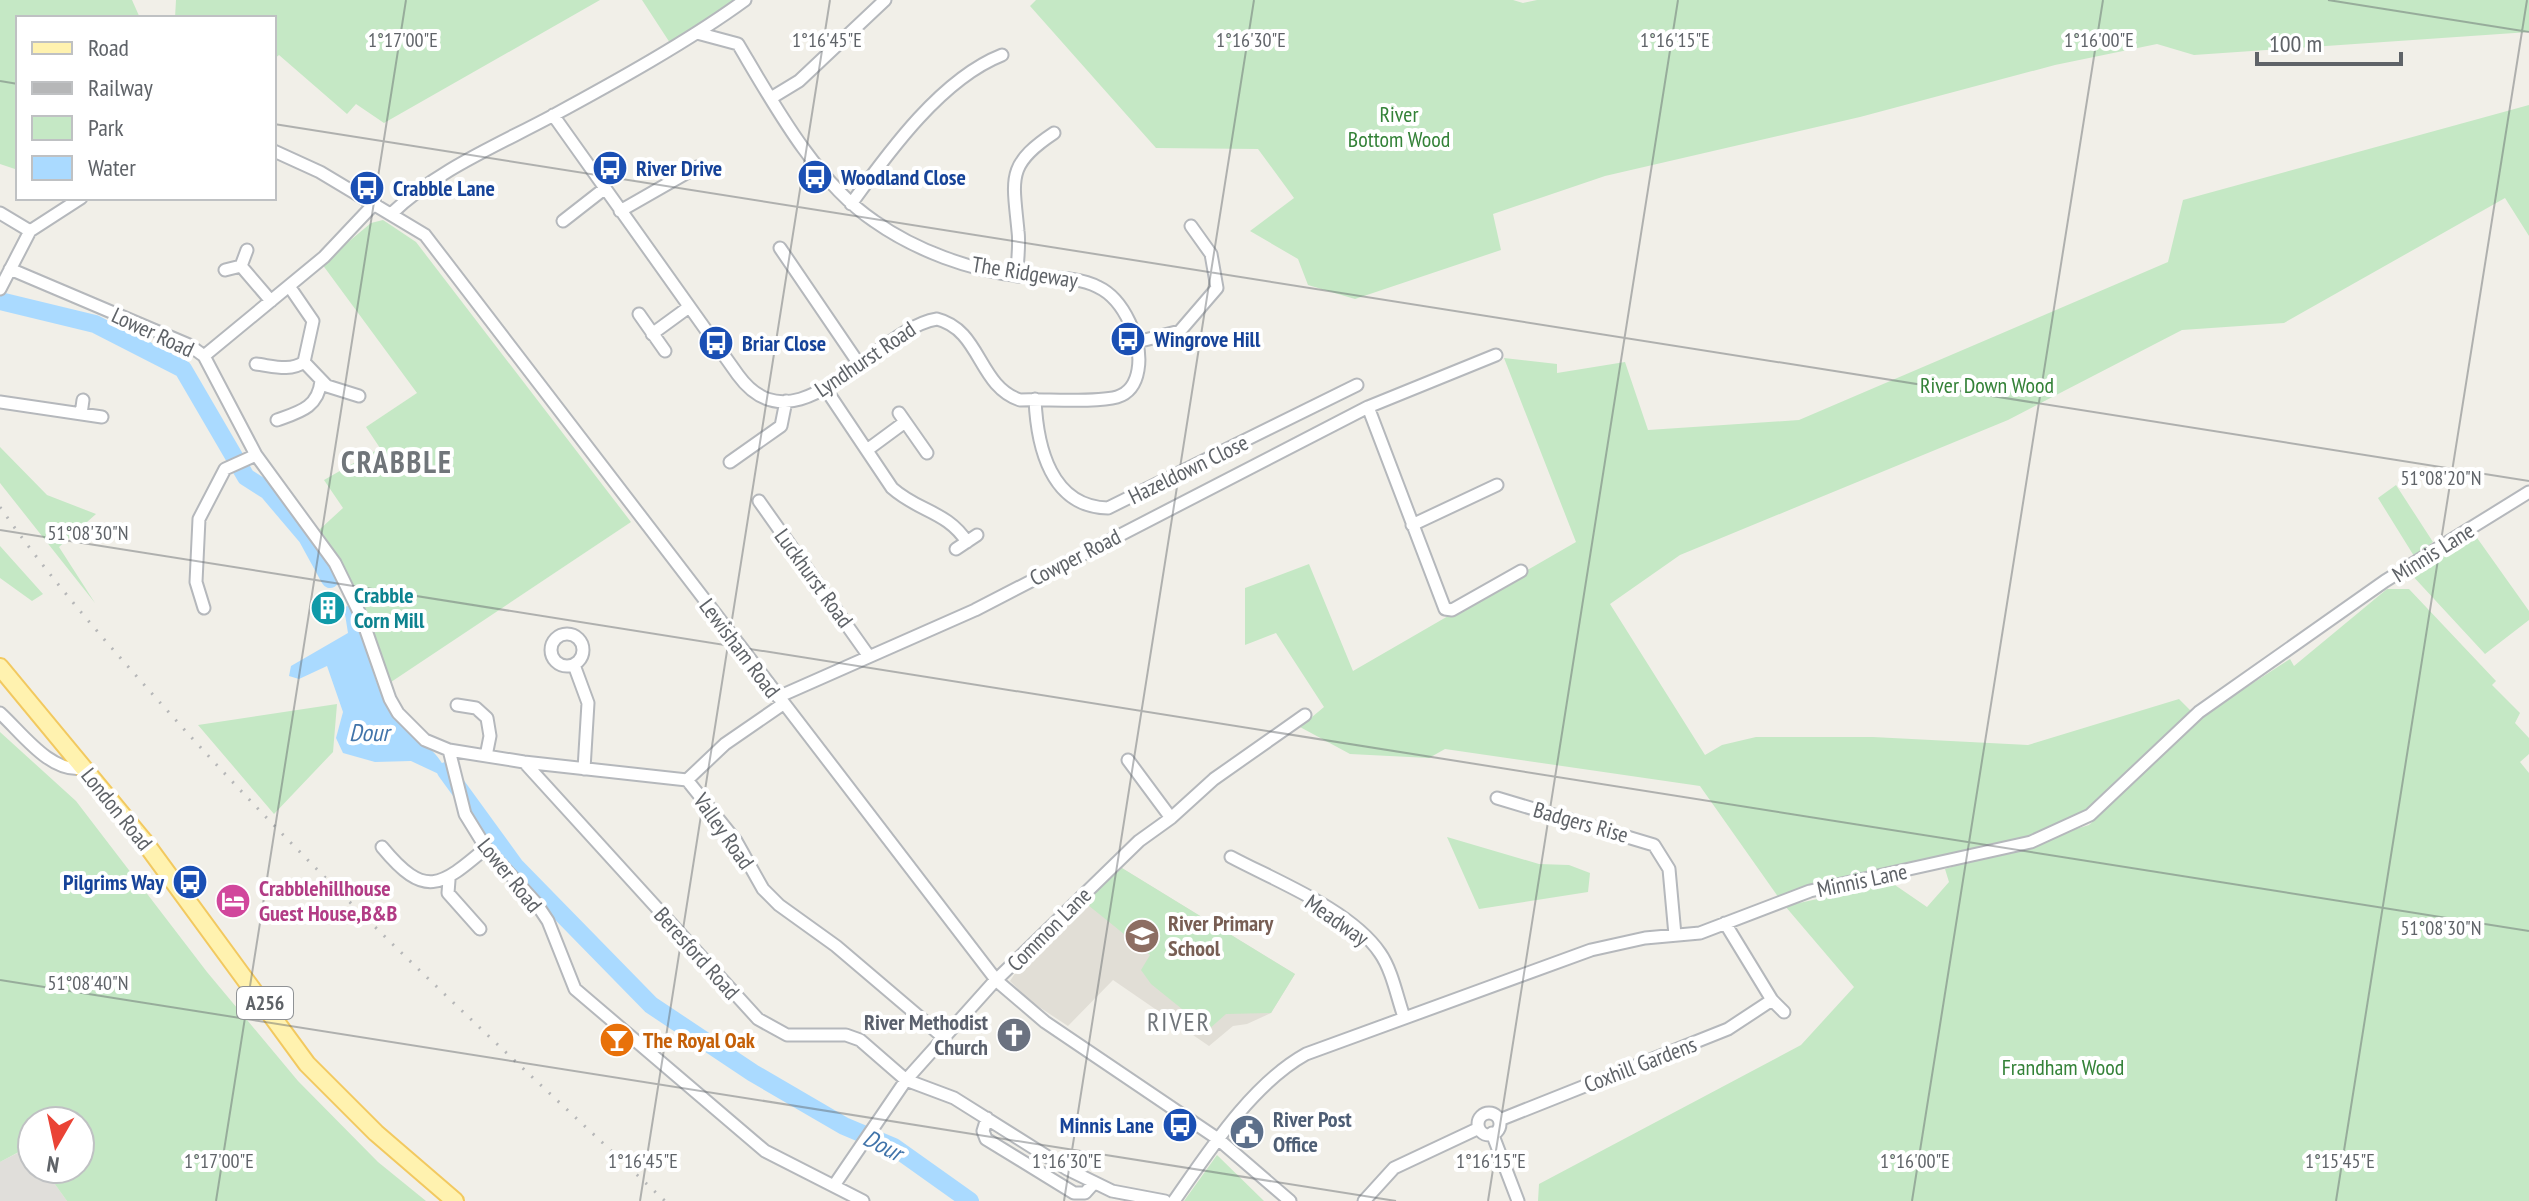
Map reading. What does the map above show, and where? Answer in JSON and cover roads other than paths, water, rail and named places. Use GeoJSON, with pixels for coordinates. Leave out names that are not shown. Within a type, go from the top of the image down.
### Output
{"type":"FeatureCollection","features":[{"type":"Feature","properties":{"kind":"main road","name":"London Road"},"geometry":{"type":"LineString","coordinates":[[0,667],[208,925],[307,1064],[376,1133],[455,1201]]}},
{"type":"Feature","properties":{"kind":"street"},"geometry":{"type":"LineString","coordinates":[[391,214],[470,157],[553,115],[697,33],[745,0]]}},
{"type":"Feature","properties":{"kind":"street"},"geometry":{"type":"LineString","coordinates":[[771,98],[799,81],[885,0]]}},
{"type":"Feature","properties":{"kind":"street","name":"The Ridgeway"},"geometry":{"type":"LineString","coordinates":[[697,33],[738,44],[771,98],[851,204],[914,244],[980,268],[1017,276],[1085,281],[1101,288],[1129,320],[1137,342]]}},
{"type":"Feature","properties":{"kind":"street"},"geometry":{"type":"LineString","coordinates":[[851,204],[890,149],[937,101],[984,62],[1002,55]]}},
{"type":"Feature","properties":{"kind":"street","name":"Lyndhurst Road"},"geometry":{"type":"LineString","coordinates":[[553,115],[689,307],[746,385],[756,394],[786,401],[812,396],[914,325],[937,319],[964,333],[1001,391],[1020,400],[1118,397],[1134,386],[1139,368],[1137,342]]}},
{"type":"Feature","properties":{"kind":"street"},"geometry":{"type":"LineString","coordinates":[[1017,276],[1019,233],[1013,200],[1014,171],[1028,151],[1054,133]]}},
{"type":"Feature","properties":{"kind":"street","name":"Lewisham Road"},"geometry":{"type":"LineString","coordinates":[[276,152],[375,203],[425,235],[997,981],[1045,1022],[1218,1139],[1290,1201]]}},
{"type":"Feature","properties":{"kind":"street"},"geometry":{"type":"LineString","coordinates":[[620,211],[697,167]]}},
{"type":"Feature","properties":{"kind":"street"},"geometry":{"type":"LineString","coordinates":[[563,221],[604,189]]}},
{"type":"Feature","properties":{"kind":"street"},"geometry":{"type":"LineString","coordinates":[[0,289],[30,231],[78,200]]}},
{"type":"Feature","properties":{"kind":"street"},"geometry":{"type":"LineString","coordinates":[[204,356],[324,257],[375,203]]}},
{"type":"Feature","properties":{"kind":"street"},"geometry":{"type":"LineString","coordinates":[[0,213],[30,231]]}},
{"type":"Feature","properties":{"kind":"street"},"geometry":{"type":"LineString","coordinates":[[1137,342],[1180,331],[1217,288],[1211,254],[1191,226]]}},
{"type":"Feature","properties":{"kind":"street"},"geometry":{"type":"LineString","coordinates":[[780,248],[859,364]]}},
{"type":"Feature","properties":{"kind":"street"},"geometry":{"type":"LineString","coordinates":[[241,266],[247,250]]}},
{"type":"Feature","properties":{"kind":"street"},"geometry":{"type":"LineString","coordinates":[[241,266],[271,301]]}},
{"type":"Feature","properties":{"kind":"street"},"geometry":{"type":"LineString","coordinates":[[225,270],[241,266]]}},
{"type":"Feature","properties":{"kind":"street","name":"Lower Road"},"geometry":{"type":"LineString","coordinates":[[10,269],[189,345],[204,356],[250,458],[335,563],[361,616],[398,713],[425,740],[449,750],[460,798],[486,848],[542,912],[575,989],[765,1151],[835,1184],[863,1201]]}},
{"type":"Feature","properties":{"kind":"street"},"geometry":{"type":"LineString","coordinates":[[256,364],[278,368],[297,367],[304,362],[313,321],[289,286]]}},
{"type":"Feature","properties":{"kind":"street"},"geometry":{"type":"LineString","coordinates":[[652,334],[689,307]]}},
{"type":"Feature","properties":{"kind":"street"},"geometry":{"type":"LineString","coordinates":[[639,314],[665,351]]}},
{"type":"Feature","properties":{"kind":"street","name":"Cowper Road"},"geometry":{"type":"LineString","coordinates":[[687,780],[725,744],[781,700],[868,655],[975,610],[1368,407],[1496,355]]}},
{"type":"Feature","properties":{"kind":"street"},"geometry":{"type":"LineString","coordinates":[[304,362],[321,381],[359,396]]}},
{"type":"Feature","properties":{"kind":"street"},"geometry":{"type":"LineString","coordinates":[[277,420],[310,407],[317,400],[321,381]]}},
{"type":"Feature","properties":{"kind":"street","name":"Hazeldown Close"},"geometry":{"type":"LineString","coordinates":[[1035,399],[1038,438],[1065,492],[1073,501],[1089,507],[1108,508],[1357,385]]}},
{"type":"Feature","properties":{"kind":"street"},"geometry":{"type":"LineString","coordinates":[[825,388],[892,488],[905,500],[956,524],[967,542]]}},
{"type":"Feature","properties":{"kind":"street"},"geometry":{"type":"LineString","coordinates":[[81,414],[83,400]]}},
{"type":"Feature","properties":{"kind":"street"},"geometry":{"type":"LineString","coordinates":[[730,462],[781,426],[786,401]]}},
{"type":"Feature","properties":{"kind":"street"},"geometry":{"type":"LineString","coordinates":[[0,402],[102,417]]}},
{"type":"Feature","properties":{"kind":"street"},"geometry":{"type":"LineString","coordinates":[[1368,407],[1445,609],[1452,610],[1521,571]]}},
{"type":"Feature","properties":{"kind":"street"},"geometry":{"type":"LineString","coordinates":[[867,450],[902,418],[927,453]]}},
{"type":"Feature","properties":{"kind":"street"},"geometry":{"type":"LineString","coordinates":[[204,608],[196,582],[199,519],[225,469],[250,458]]}},
{"type":"Feature","properties":{"kind":"street"},"geometry":{"type":"LineString","coordinates":[[1412,525],[1497,485]]}},
{"type":"Feature","properties":{"kind":"street","name":"Minnis Lane"},"geometry":{"type":"LineString","coordinates":[[1174,1201],[1218,1139],[1274,1075],[1289,1064],[1404,1017],[1591,950],[1700,933],[1810,891],[2031,842],[2090,815],[2199,712],[2385,581],[2529,492]]}},
{"type":"Feature","properties":{"kind":"street","name":"Luckhurst Road"},"geometry":{"type":"LineString","coordinates":[[759,501],[868,655]]}},
{"type":"Feature","properties":{"kind":"street"},"geometry":{"type":"LineString","coordinates":[[574,665],[588,703],[584,769]]}},
{"type":"Feature","properties":{"kind":"street"},"geometry":{"type":"LineString","coordinates":[[457,705],[476,708],[487,718],[490,736],[486,756]]}},
{"type":"Feature","properties":{"kind":"street"},"geometry":{"type":"LineString","coordinates":[[0,713],[56,764],[71,770],[83,768]]}},
{"type":"Feature","properties":{"kind":"street","name":"Common Lane"},"geometry":{"type":"LineString","coordinates":[[835,1184],[880,1115],[943,1037],[1106,871],[1214,779],[1305,715]]}},
{"type":"Feature","properties":{"kind":"street","name":"Valley Road"},"geometry":{"type":"LineString","coordinates":[[449,750],[524,762],[687,780],[736,841],[763,889],[943,1037]]}},
{"type":"Feature","properties":{"kind":"street"},"geometry":{"type":"LineString","coordinates":[[1128,760],[1171,818]]}},
{"type":"Feature","properties":{"kind":"street","name":"Beresford Road"},"geometry":{"type":"LineString","coordinates":[[524,762],[758,1019],[787,1035],[846,1035],[860,1040],[906,1080]]}},
{"type":"Feature","properties":{"kind":"street","name":"Badgers Rise"},"geometry":{"type":"LineString","coordinates":[[1504,803],[1654,845],[1669,869],[1675,935]]}},
{"type":"Feature","properties":{"kind":"street"},"geometry":{"type":"LineString","coordinates":[[382,847],[416,881],[431,884],[449,880],[486,848]]}},
{"type":"Feature","properties":{"kind":"street","name":"Meadway"},"geometry":{"type":"LineString","coordinates":[[1231,857],[1323,906],[1374,946],[1383,958],[1404,1017]]}},
{"type":"Feature","properties":{"kind":"street"},"geometry":{"type":"LineString","coordinates":[[449,880],[448,893],[480,929]]}},
{"type":"Feature","properties":{"kind":"street"},"geometry":{"type":"LineString","coordinates":[[1725,923],[1772,1000],[1784,1012]]}},
{"type":"Feature","properties":{"kind":"street","name":"Coxhill Gardens"},"geometry":{"type":"LineString","coordinates":[[1364,1201],[1394,1168],[1477,1129],[1479,1119],[1484,1116],[1493,1114],[1502,1119],[1718,1034],[1753,1016],[1772,1000]]}},
{"type":"Feature","properties":{"kind":"street"},"geometry":{"type":"LineString","coordinates":[[906,1080],[954,1098],[1094,1183],[1112,1191],[1165,1201]]}},
{"type":"Feature","properties":{"kind":"street"},"geometry":{"type":"LineString","coordinates":[[987,1118],[983,1131],[986,1139],[1074,1193],[1085,1193],[1094,1183]]}},
{"type":"Feature","properties":{"kind":"street"},"geometry":{"type":"LineString","coordinates":[[1477,1129],[1485,1134],[1492,1133],[1502,1125],[1502,1119]]}},
{"type":"Feature","properties":{"kind":"street"},"geometry":{"type":"LineString","coordinates":[[1492,1133],[1518,1201]]}},
{"type":"Feature","properties":{"kind":"water","name":"Dour"},"geometry":{"type":"Polygon","coordinates":[[[349,605],[357,615],[372,668],[387,705],[400,723],[442,762],[446,771],[443,776],[411,761],[375,762],[343,753],[336,738],[343,712],[327,666],[299,679],[289,676],[291,666],[348,633],[344,608],[349,605]]]}},
{"type":"Feature","properties":{"kind":"waterway","name":"Dour"},"geometry":{"type":"LineString","coordinates":[[0,301],[95,324],[183,369],[246,477],[268,491],[307,537],[330,579]]}},
{"type":"Feature","properties":{"kind":"waterway","name":"Dour"},"geometry":{"type":"LineString","coordinates":[[446,771],[515,866],[651,1005],[753,1073],[844,1126],[894,1147],[970,1201]]}},
{"type":"Feature","properties":{"kind":"railway"},"geometry":{"type":"LineString","coordinates":[[0,507],[40,562],[105,640],[231,781],[414,965],[665,1201]]}},
{"type":"Feature","properties":{"kind":"place","name":"River Drive"},"geometry":{"type":"Point","coordinates":[610,168]}},
{"type":"Feature","properties":{"kind":"place","name":"Woodland Close"},"geometry":{"type":"Point","coordinates":[815,177]}},
{"type":"Feature","properties":{"kind":"place","name":"Crabble Lane"},"geometry":{"type":"Point","coordinates":[367,188]}},
{"type":"Feature","properties":{"kind":"place","name":"Wingrove Hill"},"geometry":{"type":"Point","coordinates":[1128,339]}},
{"type":"Feature","properties":{"kind":"place","name":"Briar Close"},"geometry":{"type":"Point","coordinates":[716,343]}},
{"type":"Feature","properties":{"kind":"place","name":"Crabble Corn Mill"},"geometry":{"type":"Point","coordinates":[328,608]}},
{"type":"Feature","properties":{"kind":"place","name":"Pilgrims Way"},"geometry":{"type":"Point","coordinates":[190,882]}},
{"type":"Feature","properties":{"kind":"place","name":"Crabblehillhouse Guest House,B&B"},"geometry":{"type":"Point","coordinates":[233,901]}},
{"type":"Feature","properties":{"kind":"place","name":"River Primary School"},"geometry":{"type":"Point","coordinates":[1142,936]}},
{"type":"Feature","properties":{"kind":"place","name":"River Methodist Church"},"geometry":{"type":"Point","coordinates":[1014,1035]}},
{"type":"Feature","properties":{"kind":"place","name":"The Royal Oak"},"geometry":{"type":"Point","coordinates":[617,1040]}},
{"type":"Feature","properties":{"kind":"place","name":"Minnis Lane"},"geometry":{"type":"Point","coordinates":[1180,1125]}},
{"type":"Feature","properties":{"kind":"place","name":"River Post Office"},"geometry":{"type":"Point","coordinates":[1247,1132]}},
{"type":"Feature","properties":{"kind":"district","name":"CRABBLE"},"geometry":{"type":"Point","coordinates":[397,461]}},
{"type":"Feature","properties":{"kind":"district","name":"RIVER"},"geometry":{"type":"Point","coordinates":[1179,1021]}},
{"type":"Feature","properties":{"kind":"park label","name":"River Bottom Wood"},"geometry":{"type":"Point","coordinates":[1399,126]}},
{"type":"Feature","properties":{"kind":"park label","name":"River Down Wood"},"geometry":{"type":"Point","coordinates":[1987,385]}},
{"type":"Feature","properties":{"kind":"park label","name":"Frandham Wood"},"geometry":{"type":"Point","coordinates":[2063,1067]}}]}
